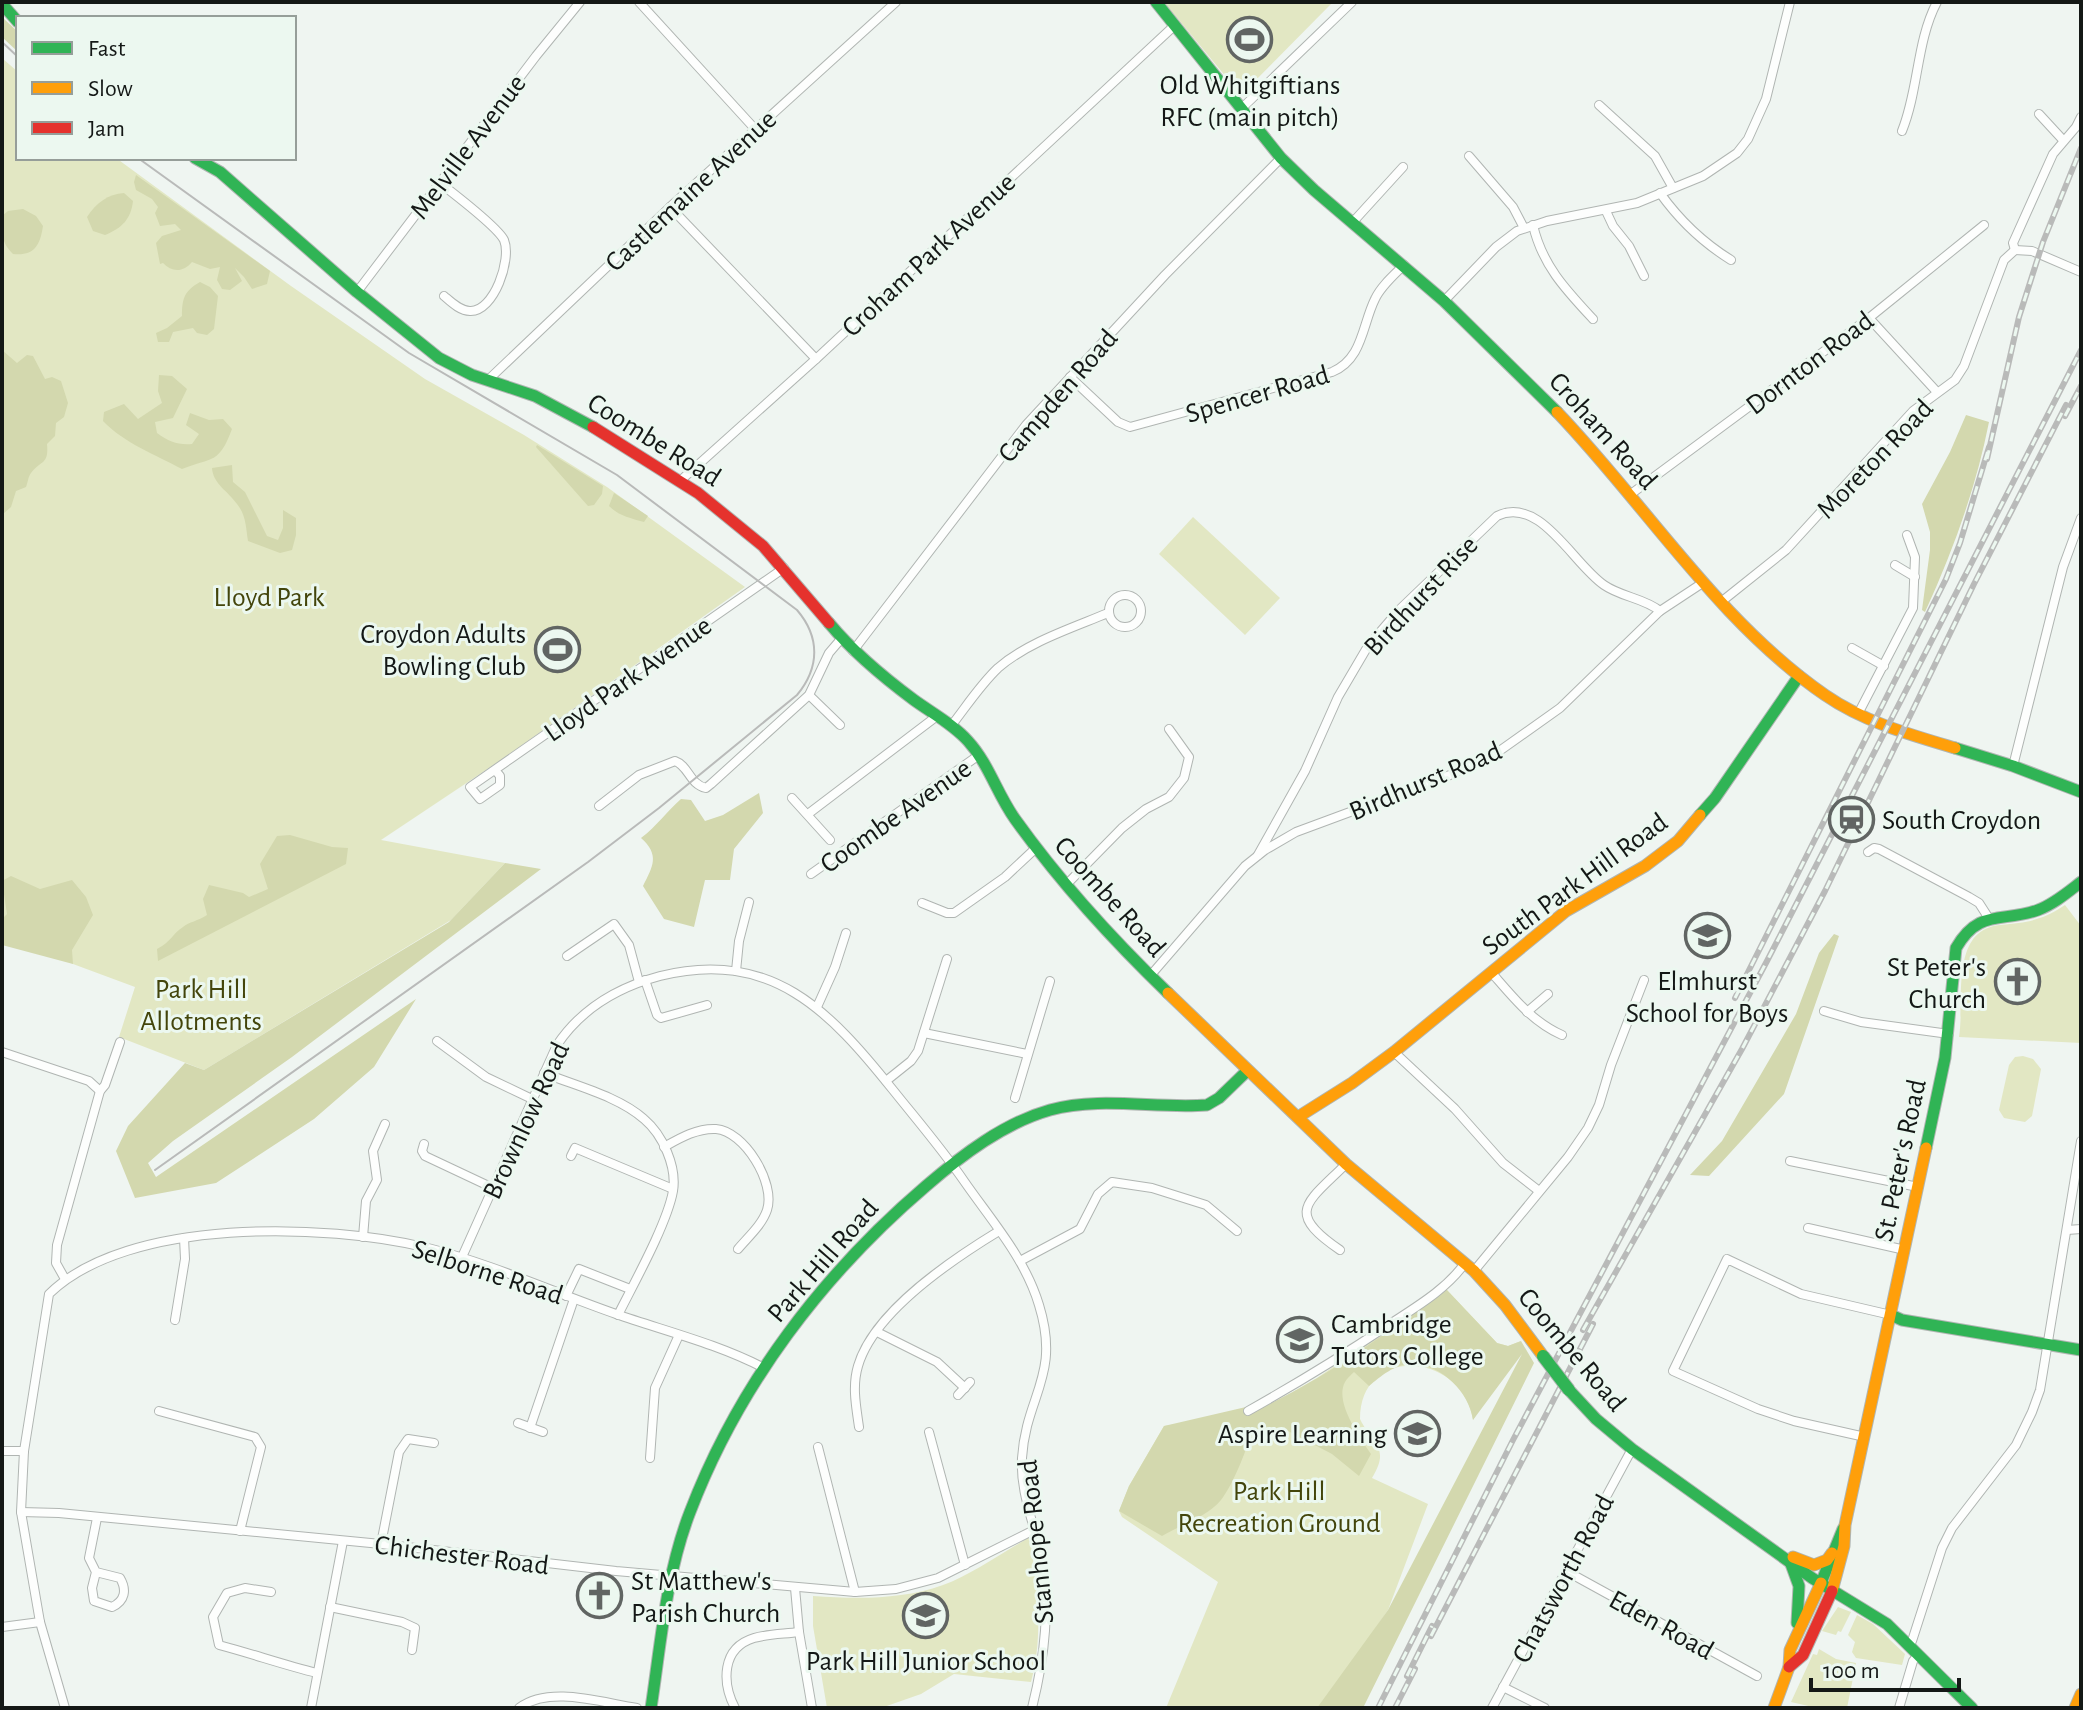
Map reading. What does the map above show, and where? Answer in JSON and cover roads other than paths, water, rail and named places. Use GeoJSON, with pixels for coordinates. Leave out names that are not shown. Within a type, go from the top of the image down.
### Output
{"type":"FeatureCollection","features":[{"type":"Feature","properties":{"kind":"main road","name":"Croham Road"},"geometry":{"type":"LineString","coordinates":[[1156,2],[1281,158],[1444,301],[1547,402],[1631,494],[1721,602],[1753,636],[1799,676],[1838,704],[1899,731],[2013,766],[2081,792]]}},
{"type":"Feature","properties":{"kind":"main road"},"geometry":{"type":"LineString","coordinates":[[2,4],[16,20]]}},
{"type":"Feature","properties":{"kind":"main road","name":"Coombe Road"},"geometry":{"type":"LineString","coordinates":[[199,160],[220,172],[357,292],[439,358],[488,380],[535,396],[576,416],[680,481],[744,529],[784,568],[853,651],[887,680],[938,715],[979,755],[1008,809],[1036,848],[1150,976],[1346,1164],[1469,1267],[1505,1305],[1569,1390],[1596,1419],[1632,1449],[1826,1587],[1877,1617],[1972,1708]]}},
{"type":"Feature","properties":{"kind":"main road","name":"South Park Hill Road"},"geometry":{"type":"LineString","coordinates":[[1298,1117],[1394,1052],[1575,905],[1645,866],[1678,841],[1710,805],[1799,676]]}},
{"type":"Feature","properties":{"kind":"main road"},"geometry":{"type":"LineString","coordinates":[[1988,917],[2038,909],[2081,882]]}},
{"type":"Feature","properties":{"kind":"main road","name":"St. Peter's Road"},"geometry":{"type":"LineString","coordinates":[[1826,1587],[1844,1546],[1845,1525],[1918,1187],[1949,1034],[1956,948],[1969,929],[1988,917]]}},
{"type":"Feature","properties":{"kind":"main road","name":"Park Hill Road"},"geometry":{"type":"LineString","coordinates":[[651,1708],[674,1574],[690,1513],[711,1462],[764,1368],[806,1309],[858,1249],[898,1210],[953,1165],[1011,1125],[1067,1106],[1207,1105],[1219,1098],[1247,1071]]}},
{"type":"Feature","properties":{"kind":"main road"},"geometry":{"type":"LineString","coordinates":[[1891,1315],[1902,1320],[2081,1350]]}},
{"type":"Feature","properties":{"kind":"main road","name":"St. Peter's Road"},"geometry":{"type":"LineString","coordinates":[[1826,1587],[1832,1553],[1845,1525]]}},
{"type":"Feature","properties":{"kind":"main road"},"geometry":{"type":"LineString","coordinates":[[1782,1554],[1814,1565],[1827,1560],[1832,1553]]}},
{"type":"Feature","properties":{"kind":"main road"},"geometry":{"type":"LineString","coordinates":[[1782,1554],[1796,1572],[1799,1582],[1796,1635]]}},
{"type":"Feature","properties":{"kind":"main road"},"geometry":{"type":"LineString","coordinates":[[1774,1708],[1789,1667],[1790,1650],[1796,1635],[1826,1587]]}},
{"type":"Feature","properties":{"kind":"main road"},"geometry":{"type":"LineString","coordinates":[[1789,1667],[1803,1655],[1826,1587]]}},
{"type":"Feature","properties":{"kind":"main road"},"geometry":{"type":"LineString","coordinates":[[2075,1708],[2081,1694]]}},
{"type":"Feature","properties":{"kind":"street","name":"Melville Avenue"},"geometry":{"type":"LineString","coordinates":[[357,292],[580,2]]}},
{"type":"Feature","properties":{"kind":"street"},"geometry":{"type":"LineString","coordinates":[[639,2],[755,129]]}},
{"type":"Feature","properties":{"kind":"street","name":"Castlemaine Avenue"},"geometry":{"type":"LineString","coordinates":[[488,380],[670,207],[896,2]]}},
{"type":"Feature","properties":{"kind":"street"},"geometry":{"type":"LineString","coordinates":[[1242,108],[1352,2]]}},
{"type":"Feature","properties":{"kind":"street"},"geometry":{"type":"LineString","coordinates":[[1444,301],[1496,247],[1528,227],[1629,206],[1716,169],[1737,153],[1748,139],[1769,89],[1790,2]]}},
{"type":"Feature","properties":{"kind":"street"},"geometry":{"type":"LineString","coordinates":[[1902,131],[1911,106],[1925,29],[1937,2]]}},
{"type":"Feature","properties":{"kind":"street","name":"Croham Park Avenue"},"geometry":{"type":"LineString","coordinates":[[680,481],[816,359],[1174,26]]}},
{"type":"Feature","properties":{"kind":"street"},"geometry":{"type":"LineString","coordinates":[[1599,105],[1655,156],[1673,188]]}},
{"type":"Feature","properties":{"kind":"street"},"geometry":{"type":"LineString","coordinates":[[2039,114],[2063,140]]}},
{"type":"Feature","properties":{"kind":"street","name":"Moreton Road"},"geometry":{"type":"LineString","coordinates":[[1721,602],[1786,550],[1913,411],[1962,370],[2004,260],[2015,250],[2013,243],[2053,154],[2081,117]]}},
{"type":"Feature","properties":{"kind":"street"},"geometry":{"type":"LineString","coordinates":[[1469,156],[1528,227],[1546,265],[1593,319]]}},
{"type":"Feature","properties":{"kind":"street","name":"Campden Road"},"geometry":{"type":"LineString","coordinates":[[853,651],[1007,449],[1070,377],[1281,158]]}},
{"type":"Feature","properties":{"kind":"street"},"geometry":{"type":"LineString","coordinates":[[1352,223],[1403,167]]}},
{"type":"Feature","properties":{"kind":"street"},"geometry":{"type":"LineString","coordinates":[[440,183],[502,236],[507,255],[502,288],[474,311],[459,308],[444,296]]}},
{"type":"Feature","properties":{"kind":"street"},"geometry":{"type":"LineString","coordinates":[[1660,193],[1696,235],[1731,260]]}},
{"type":"Feature","properties":{"kind":"street"},"geometry":{"type":"LineString","coordinates":[[670,207],[816,359]]}},
{"type":"Feature","properties":{"kind":"street"},"geometry":{"type":"LineString","coordinates":[[1606,211],[1644,276]]}},
{"type":"Feature","properties":{"kind":"street","name":"Dornton Road"},"geometry":{"type":"LineString","coordinates":[[1631,494],[1869,318],[1984,225]]}},
{"type":"Feature","properties":{"kind":"street"},"geometry":{"type":"LineString","coordinates":[[2015,250],[2032,251],[2081,272]]}},
{"type":"Feature","properties":{"kind":"street","name":"Spencer Road"},"geometry":{"type":"LineString","coordinates":[[1070,377],[1118,422],[1130,427],[1332,372],[1346,365],[1353,355],[1377,295],[1404,265]]}},
{"type":"Feature","properties":{"kind":"street"},"geometry":{"type":"LineString","coordinates":[[1869,318],[1941,390]]}},
{"type":"Feature","properties":{"kind":"street","name":"Birdhurst Rise"},"geometry":{"type":"LineString","coordinates":[[1257,856],[1305,771],[1338,697],[1368,646],[1399,610],[1497,516],[1517,511],[1535,517],[1602,584],[1660,611]]}},
{"type":"Feature","properties":{"kind":"street"},"geometry":{"type":"LineString","coordinates":[[2013,766],[2063,567],[2081,518]]}},
{"type":"Feature","properties":{"kind":"street"},"geometry":{"type":"LineString","coordinates":[[1858,714],[1913,608],[1915,557],[1907,535]]}},
{"type":"Feature","properties":{"kind":"street"},"geometry":{"type":"LineString","coordinates":[[1895,565],[1915,577]]}},
{"type":"Feature","properties":{"kind":"street","name":"Lloyd Park Avenue"},"geometry":{"type":"LineString","coordinates":[[495,770],[500,776],[500,785],[480,799],[470,787],[784,568]]}},
{"type":"Feature","properties":{"kind":"street","name":"Birdhurst Road"},"geometry":{"type":"LineString","coordinates":[[1150,976],[1257,856],[1296,832],[1450,775],[1510,745],[1576,693],[1660,611],[1704,582]]}},
{"type":"Feature","properties":{"kind":"street"},"geometry":{"type":"LineString","coordinates":[[951,726],[982,686],[1004,664],[1051,638],[1108,613],[1114,599],[1123,595],[1134,597],[1141,606],[1140,617],[1129,626],[1118,625],[1108,613]]}},
{"type":"Feature","properties":{"kind":"street"},"geometry":{"type":"LineString","coordinates":[[599,806],[639,775],[675,761],[683,765],[697,785],[709,786],[809,695],[829,653],[841,639]]}},
{"type":"Feature","properties":{"kind":"street"},"geometry":{"type":"LineString","coordinates":[[1852,648],[1884,666]]}},
{"type":"Feature","properties":{"kind":"street"},"geometry":{"type":"LineString","coordinates":[[809,695],[840,725]]}},
{"type":"Feature","properties":{"kind":"street"},"geometry":{"type":"LineString","coordinates":[[808,814],[938,715]]}},
{"type":"Feature","properties":{"kind":"street"},"geometry":{"type":"LineString","coordinates":[[1066,885],[1122,828],[1146,809],[1169,797],[1184,778],[1189,757],[1169,729]]}},
{"type":"Feature","properties":{"kind":"street","name":"Coombe Avenue"},"geometry":{"type":"LineString","coordinates":[[811,874],[979,755]]}},
{"type":"Feature","properties":{"kind":"street"},"geometry":{"type":"LineString","coordinates":[[792,798],[830,840]]}},
{"type":"Feature","properties":{"kind":"street"},"geometry":{"type":"LineString","coordinates":[[922,903],[954,913],[1005,877],[1036,848]]}},
{"type":"Feature","properties":{"kind":"street"},"geometry":{"type":"LineString","coordinates":[[1868,852],[1879,849],[1969,897],[1979,903],[1988,917]]}},
{"type":"Feature","properties":{"kind":"street"},"geometry":{"type":"LineString","coordinates":[[736,971],[739,941],[749,902]]}},
{"type":"Feature","properties":{"kind":"street"},"geometry":{"type":"LineString","coordinates":[[567,956],[614,924],[629,945],[657,1015],[661,1018],[707,1005]]}},
{"type":"Feature","properties":{"kind":"street"},"geometry":{"type":"LineString","coordinates":[[817,1007],[846,933]]}},
{"type":"Feature","properties":{"kind":"street"},"geometry":{"type":"LineString","coordinates":[[886,1081],[915,1056],[947,959]]}},
{"type":"Feature","properties":{"kind":"street","name":"Brownlow Road"},"geometry":{"type":"LineString","coordinates":[[462,1257],[557,1045],[581,1017],[605,999],[642,981],[702,969],[736,971],[780,985],[817,1007],[838,1025],[953,1165]]}},
{"type":"Feature","properties":{"kind":"street"},"geometry":{"type":"LineString","coordinates":[[1491,972],[1527,1012],[1562,1035]]}},
{"type":"Feature","properties":{"kind":"street"},"geometry":{"type":"LineString","coordinates":[[1248,1411],[1315,1373],[1404,1315],[1469,1267],[1539,1191],[1568,1157],[1592,1121],[1644,980]]}},
{"type":"Feature","properties":{"kind":"street"},"geometry":{"type":"LineString","coordinates":[[1015,1098],[1050,981]]}},
{"type":"Feature","properties":{"kind":"street"},"geometry":{"type":"LineString","coordinates":[[1527,1012],[1548,994]]}},
{"type":"Feature","properties":{"kind":"street"},"geometry":{"type":"LineString","coordinates":[[1824,1011],[1861,1022],[1949,1034]]}},
{"type":"Feature","properties":{"kind":"street"},"geometry":{"type":"LineString","coordinates":[[924,1033],[1027,1054]]}},
{"type":"Feature","properties":{"kind":"street"},"geometry":{"type":"LineString","coordinates":[[437,1041],[486,1077],[532,1099]]}},
{"type":"Feature","properties":{"kind":"street"},"geometry":{"type":"LineString","coordinates":[[65,1708],[40,1622],[21,1512],[24,1451],[46,1304],[49,1294],[65,1279],[56,1263],[57,1245],[100,1091],[120,1042]]}},
{"type":"Feature","properties":{"kind":"street"},"geometry":{"type":"LineString","coordinates":[[2,1052],[89,1081],[100,1091]]}},
{"type":"Feature","properties":{"kind":"street"},"geometry":{"type":"LineString","coordinates":[[1394,1052],[1455,1109],[1503,1163],[1539,1191]]}},
{"type":"Feature","properties":{"kind":"street"},"geometry":{"type":"LineString","coordinates":[[544,1073],[624,1106],[645,1119],[664,1147],[672,1169],[673,1189],[668,1209],[618,1315]]}},
{"type":"Feature","properties":{"kind":"street"},"geometry":{"type":"LineString","coordinates":[[363,1237],[366,1201],[377,1180],[373,1151],[385,1124]]}},
{"type":"Feature","properties":{"kind":"street"},"geometry":{"type":"LineString","coordinates":[[664,1147],[699,1130],[719,1129],[732,1136],[752,1157],[765,1177],[770,1194],[761,1223],[738,1249]]}},
{"type":"Feature","properties":{"kind":"street"},"geometry":{"type":"LineString","coordinates":[[1899,1708],[1913,1661],[1912,1641],[1942,1548],[1952,1528],[2004,1462],[2026,1426],[2040,1390],[2081,1141]]}},
{"type":"Feature","properties":{"kind":"street"},"geometry":{"type":"LineString","coordinates":[[424,1144],[422,1151],[425,1156],[493,1188]]}},
{"type":"Feature","properties":{"kind":"street"},"geometry":{"type":"LineString","coordinates":[[571,1156],[575,1148],[673,1189]]}},
{"type":"Feature","properties":{"kind":"street"},"geometry":{"type":"LineString","coordinates":[[1790,1161],[1918,1187]]}},
{"type":"Feature","properties":{"kind":"street"},"geometry":{"type":"LineString","coordinates":[[1340,1250],[1313,1230],[1307,1210],[1312,1198],[1346,1164]]}},
{"type":"Feature","properties":{"kind":"street","name":"Stanhope Road"},"geometry":{"type":"LineString","coordinates":[[953,1165],[1020,1261],[1040,1307],[1048,1346],[1045,1374],[1030,1418],[1022,1456],[1022,1485],[1044,1577],[1046,1613],[1043,1661],[1032,1708]]}},
{"type":"Feature","properties":{"kind":"street"},"geometry":{"type":"LineString","coordinates":[[1020,1261],[1080,1229],[1098,1194],[1112,1182],[1152,1188],[1206,1205],[1237,1231]]}},
{"type":"Feature","properties":{"kind":"street"},"geometry":{"type":"LineString","coordinates":[[1808,1228],[1905,1250]]}},
{"type":"Feature","properties":{"kind":"street"},"geometry":{"type":"LineString","coordinates":[[2067,1230],[2081,1229]]}},
{"type":"Feature","properties":{"kind":"street"},"geometry":{"type":"LineString","coordinates":[[859,1427],[854,1385],[858,1364],[877,1332],[914,1291],[952,1260],[999,1231]]}},
{"type":"Feature","properties":{"kind":"street","name":"Selborne Road"},"geometry":{"type":"LineString","coordinates":[[65,1279],[115,1255],[161,1241],[184,1238],[276,1232],[395,1241],[462,1257],[764,1368]]}},
{"type":"Feature","properties":{"kind":"street"},"geometry":{"type":"LineString","coordinates":[[175,1320],[185,1259],[184,1238]]}},
{"type":"Feature","properties":{"kind":"street"},"geometry":{"type":"LineString","coordinates":[[1865,1437],[1794,1421],[1758,1409],[1673,1371],[1727,1259],[1801,1294],[1891,1315]]}},
{"type":"Feature","properties":{"kind":"street"},"geometry":{"type":"LineString","coordinates":[[530,1428],[579,1269],[630,1289]]}},
{"type":"Feature","properties":{"kind":"street"},"geometry":{"type":"LineString","coordinates":[[877,1332],[937,1362],[964,1388]]}},
{"type":"Feature","properties":{"kind":"street"},"geometry":{"type":"LineString","coordinates":[[650,1458],[655,1388],[679,1335]]}},
{"type":"Feature","properties":{"kind":"street"},"geometry":{"type":"LineString","coordinates":[[159,1411],[255,1437],[261,1447],[240,1531]]}},
{"type":"Feature","properties":{"kind":"street"},"geometry":{"type":"LineString","coordinates":[[518,1423],[543,1432]]}},
{"type":"Feature","properties":{"kind":"street"},"geometry":{"type":"LineString","coordinates":[[929,1432],[965,1565]]}},
{"type":"Feature","properties":{"kind":"street"},"geometry":{"type":"LineString","coordinates":[[381,1544],[399,1452],[408,1439],[434,1443]]}},
{"type":"Feature","properties":{"kind":"street"},"geometry":{"type":"LineString","coordinates":[[818,1447],[855,1592]]}},
{"type":"Feature","properties":{"kind":"street","name":"Chatsworth Road"},"geometry":{"type":"LineString","coordinates":[[1492,1708],[1632,1449]]}},
{"type":"Feature","properties":{"kind":"street"},"geometry":{"type":"LineString","coordinates":[[2,1451],[24,1451]]}},
{"type":"Feature","properties":{"kind":"street","name":"Chichester Road"},"geometry":{"type":"LineString","coordinates":[[21,1512],[59,1513],[381,1544],[542,1564],[855,1592],[896,1589],[938,1578],[1034,1530]]}},
{"type":"Feature","properties":{"kind":"street"},"geometry":{"type":"LineString","coordinates":[[96,1572],[120,1578],[125,1587],[118,1604],[112,1607],[94,1601],[92,1588],[96,1572],[89,1558],[97,1518]]}},
{"type":"Feature","properties":{"kind":"street"},"geometry":{"type":"LineString","coordinates":[[311,1708],[343,1541]]}},
{"type":"Feature","properties":{"kind":"street","name":"Eden Road"},"geometry":{"type":"LineString","coordinates":[[1566,1571],[1757,1676]]}},
{"type":"Feature","properties":{"kind":"street"},"geometry":{"type":"LineString","coordinates":[[271,1592],[245,1588],[227,1593],[213,1617],[219,1645],[317,1673]]}},
{"type":"Feature","properties":{"kind":"street"},"geometry":{"type":"LineString","coordinates":[[795,1588],[812,1708]]}},
{"type":"Feature","properties":{"kind":"street"},"geometry":{"type":"LineString","coordinates":[[330,1607],[402,1622],[415,1628],[412,1650]]}},
{"type":"Feature","properties":{"kind":"street"},"geometry":{"type":"LineString","coordinates":[[2,1627],[40,1622]]}},
{"type":"Feature","properties":{"kind":"street"},"geometry":{"type":"LineString","coordinates":[[722,1706],[734,1705],[726,1682],[726,1666],[732,1652],[743,1642],[756,1637],[799,1632]]}},
{"type":"Feature","properties":{"kind":"street"},"geometry":{"type":"LineString","coordinates":[[1503,1687],[1545,1708]]}},
{"type":"Feature","properties":{"kind":"street"},"geometry":{"type":"LineString","coordinates":[[519,1708],[533,1700],[549,1698],[637,1708]]}},
{"type":"Feature","properties":{"kind":"tram line"},"geometry":{"type":"LineString","coordinates":[[2,42],[16,55]]}},
{"type":"Feature","properties":{"kind":"tram line"},"geometry":{"type":"LineString","coordinates":[[141,160],[409,353],[617,475],[797,610],[810,631],[814,652],[810,674],[797,695],[659,808],[588,862],[155,1170]]}},
{"type":"Feature","properties":{"kind":"railway"},"geometry":{"type":"LineString","coordinates":[[1987,459],[2019,317],[2043,242],[2081,148]]}},
{"type":"Feature","properties":{"kind":"railway"},"geometry":{"type":"LineString","coordinates":[[1378,1708],[1513,1440],[1767,961],[2081,350]]}},
{"type":"Feature","properties":{"kind":"railway"},"geometry":{"type":"LineString","coordinates":[[2065,416],[2081,386]]}},
{"type":"Feature","properties":{"kind":"railway"},"geometry":{"type":"LineString","coordinates":[[1583,1330],[1742,1049],[1825,891],[1974,584],[2066,405]]}},
{"type":"Feature","properties":{"kind":"railway"},"geometry":{"type":"LineString","coordinates":[[1735,998],[1946,579],[1989,447]]}},
{"type":"Feature","properties":{"kind":"railway"},"geometry":{"type":"LineString","coordinates":[[1431,1636],[1593,1324]]}},
{"type":"Feature","properties":{"kind":"railway"},"geometry":{"type":"LineString","coordinates":[[1407,1676],[1432,1626]]}},
{"type":"Feature","properties":{"kind":"railway"},"geometry":{"type":"LineString","coordinates":[[1395,1708],[1415,1669]]}},
{"type":"Feature","properties":{"kind":"place","name":"Old Whitgiftians RFC (main pitch)"},"geometry":{"type":"Point","coordinates":[1250,39]}},
{"type":"Feature","properties":{"kind":"place","name":"Croydon Adults Bowling Club"},"geometry":{"type":"Point","coordinates":[557,649]}},
{"type":"Feature","properties":{"kind":"place","name":"South Croydon"},"geometry":{"type":"Point","coordinates":[1851,819]}},
{"type":"Feature","properties":{"kind":"place","name":"Elmhurst School for Boys"},"geometry":{"type":"Point","coordinates":[1707,936]}},
{"type":"Feature","properties":{"kind":"place","name":"St Peter's Church"},"geometry":{"type":"Point","coordinates":[2017,982]}},
{"type":"Feature","properties":{"kind":"place","name":"Cambridge Tutors College"},"geometry":{"type":"Point","coordinates":[1300,1339]}},
{"type":"Feature","properties":{"kind":"place","name":"Aspire Learning"},"geometry":{"type":"Point","coordinates":[1418,1433]}},
{"type":"Feature","properties":{"kind":"place","name":"St Matthew's Parish Church"},"geometry":{"type":"Point","coordinates":[600,1596]}},
{"type":"Feature","properties":{"kind":"place","name":"Park Hill Junior School"},"geometry":{"type":"Point","coordinates":[926,1615]}},
{"type":"Feature","properties":{"kind":"park label","name":"Lloyd Park"},"geometry":{"type":"Point","coordinates":[269,596]}},
{"type":"Feature","properties":{"kind":"park label","name":"Park Hill Allotments"},"geometry":{"type":"Point","coordinates":[201,1004]}},
{"type":"Feature","properties":{"kind":"park label","name":"Park Hill Recreation Ground"},"geometry":{"type":"Point","coordinates":[1279,1506]}}]}
